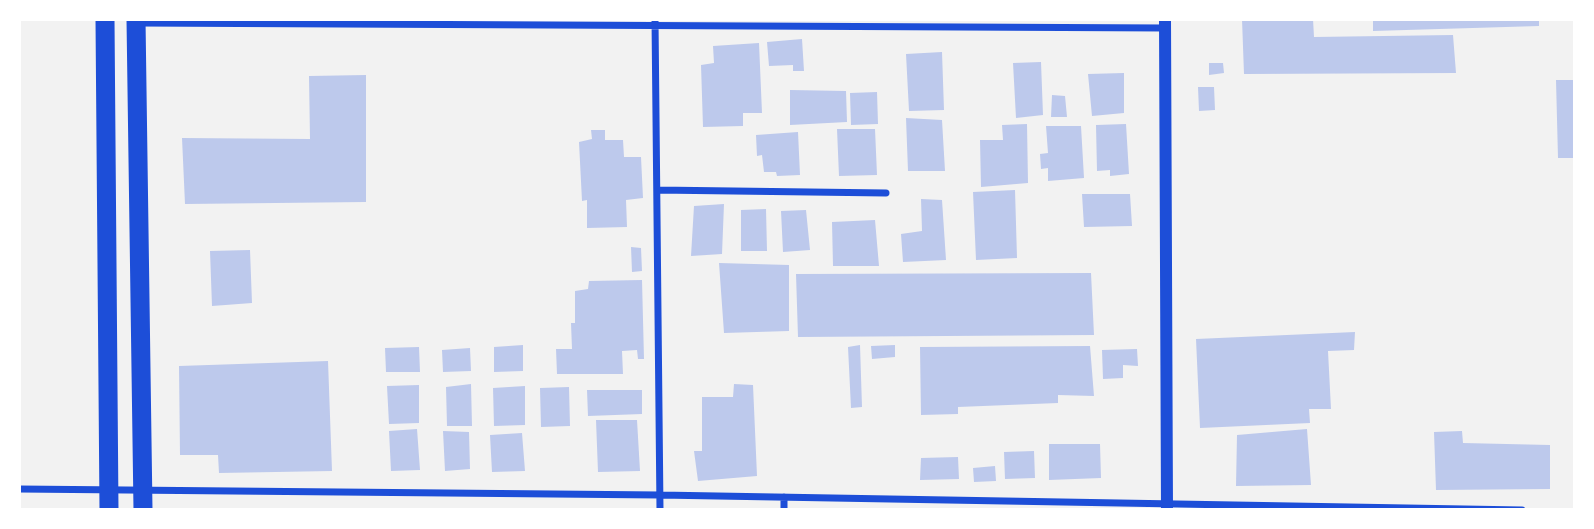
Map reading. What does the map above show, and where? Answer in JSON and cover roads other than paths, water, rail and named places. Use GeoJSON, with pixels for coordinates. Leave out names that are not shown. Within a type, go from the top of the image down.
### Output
{"type":"FeatureCollection","features":[{"type":"Feature","properties":{"kind":"highway"},"geometry":{"type":"LineString","coordinates":[[105,19],[108,510]]}},
{"type":"Feature","properties":{"kind":"highway"},"geometry":{"type":"LineString","coordinates":[[136,21],[143,510]]}},
{"type":"Feature","properties":{"kind":"street"},"geometry":{"type":"LineString","coordinates":[[136,21],[1165,24],[1167,506]]}},
{"type":"Feature","properties":{"kind":"street"},"geometry":{"type":"LineString","coordinates":[[655,23],[660,510]]}},
{"type":"Feature","properties":{"kind":"street"},"geometry":{"type":"LineString","coordinates":[[657,190],[886,193]]}},
{"type":"Feature","properties":{"kind":"street"},"geometry":{"type":"LineString","coordinates":[[19,489],[660,495],[1167,506],[1522,510]]}},
{"type":"Feature","properties":{"kind":"street"},"geometry":{"type":"LineString","coordinates":[[784,497],[785,510]]}}]}
